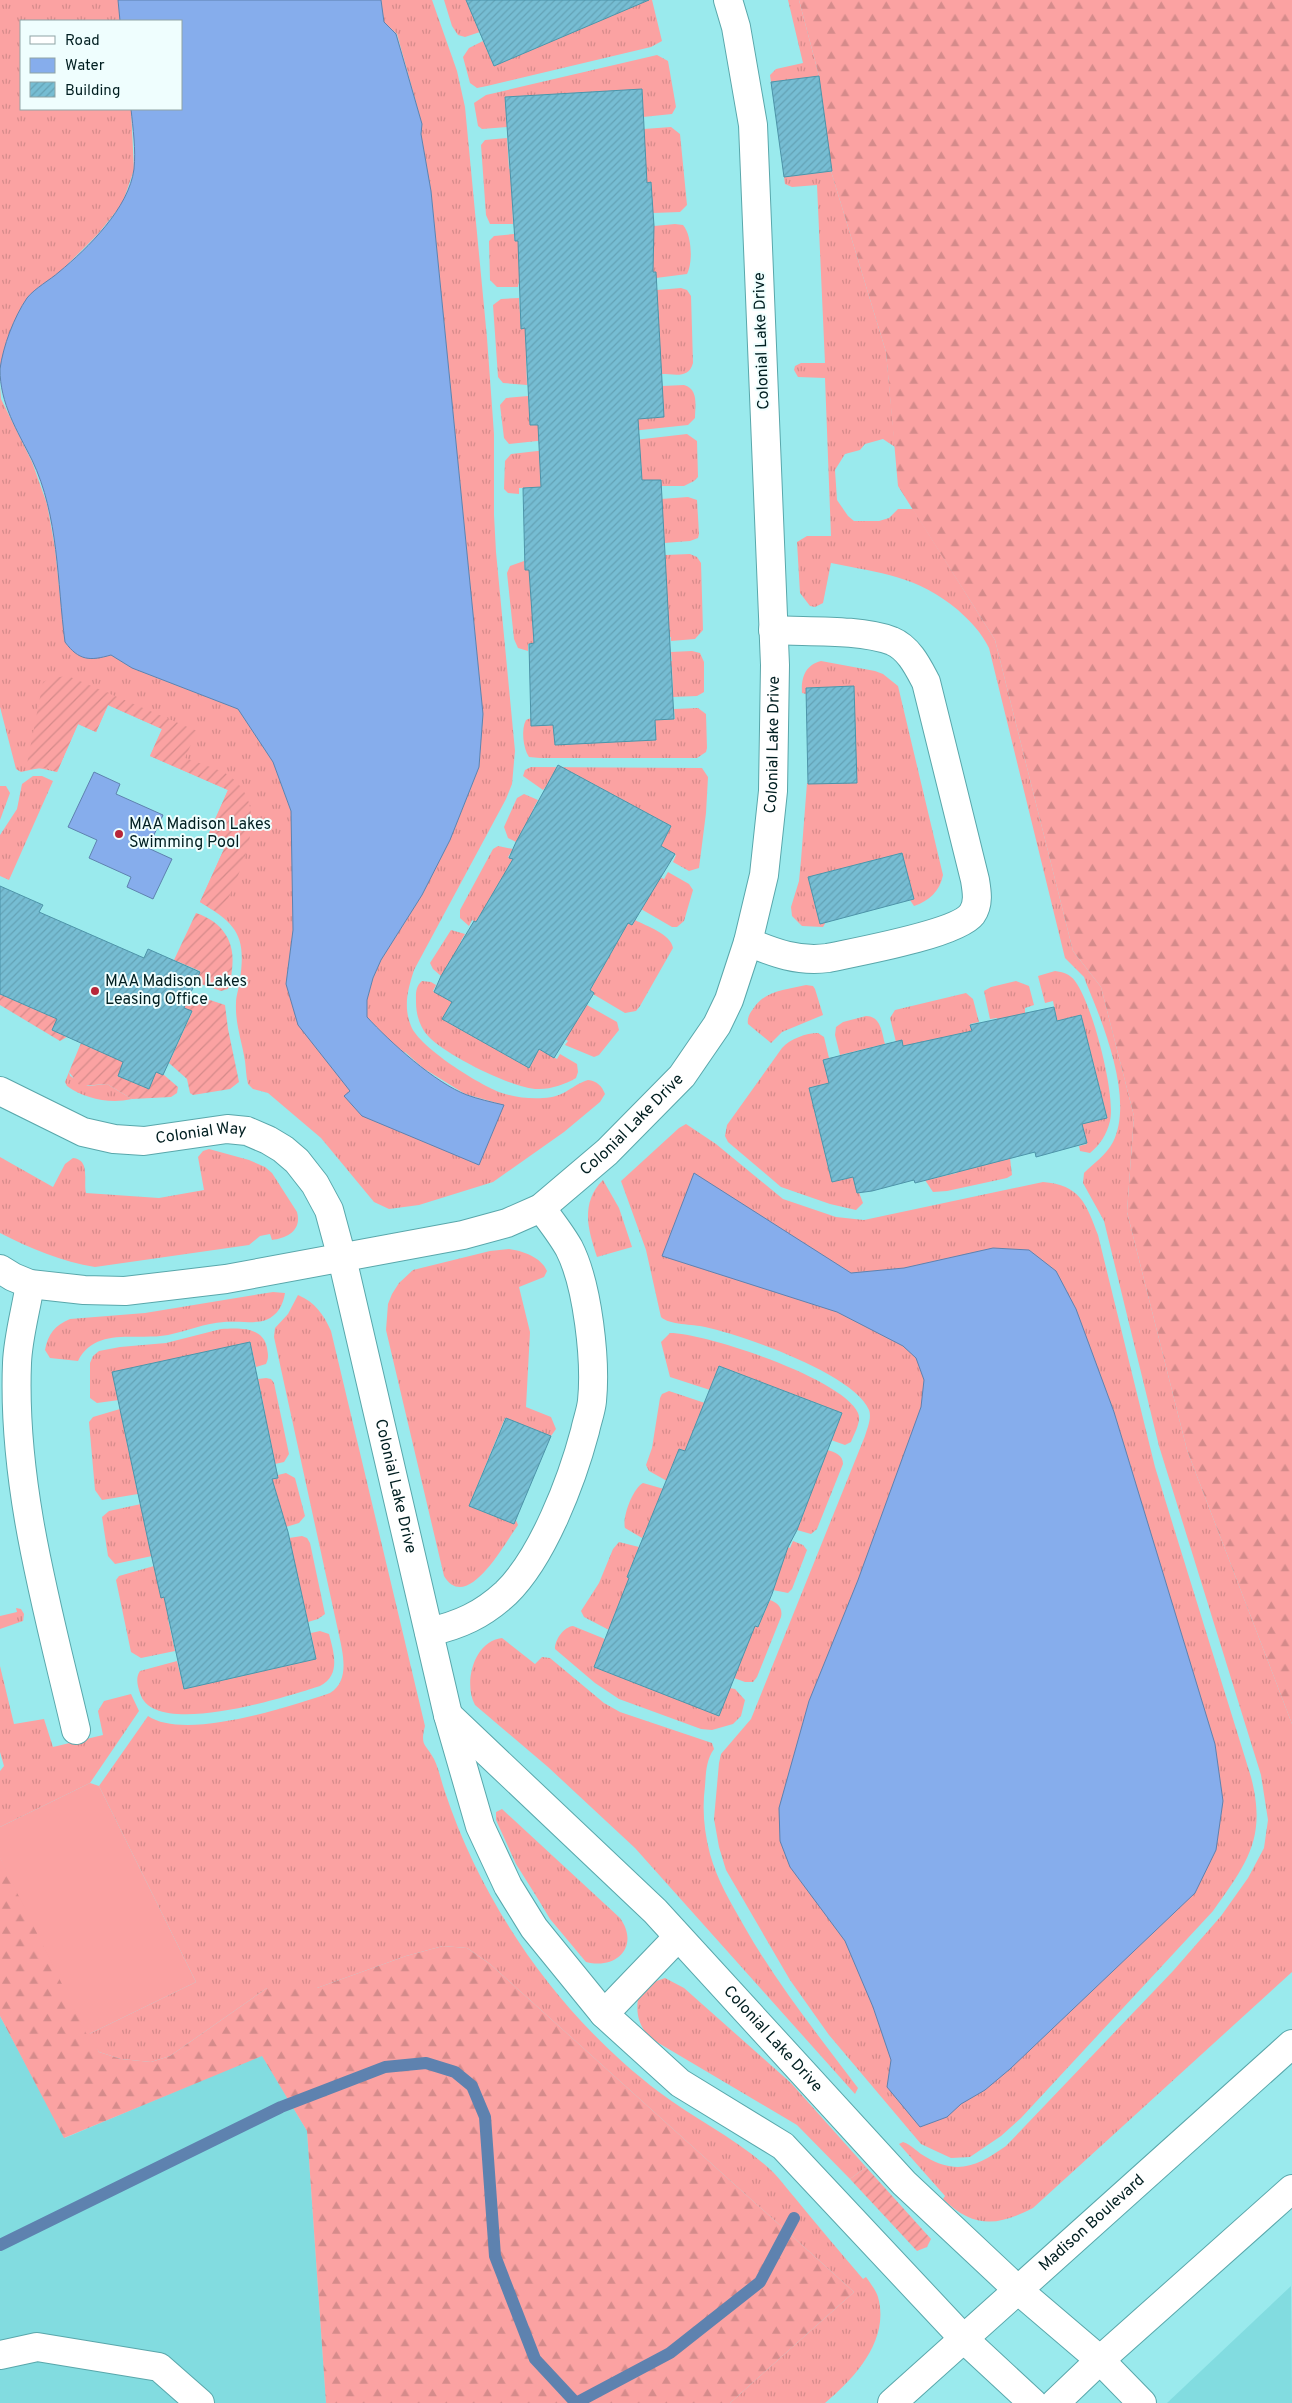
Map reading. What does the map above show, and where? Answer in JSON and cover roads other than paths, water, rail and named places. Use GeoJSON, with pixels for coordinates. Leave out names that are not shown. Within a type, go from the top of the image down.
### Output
{"type":"FeatureCollection","features":[{"type":"Feature","properties":{"kind":"street","name":"Colonial Lake Drive"},"geometry":{"type":"LineString","coordinates":[[0,1269],[13,1278],[30,1284],[84,1290],[125,1291],[226,1279],[463,1234],[507,1223],[541,1208],[607,1152],[682,1076],[717,1026],[729,1000],[748,942],[764,875],[773,791],[775,665],[753,125],[736,27],[728,0]]}},
{"type":"Feature","properties":{"kind":"street"},"geometry":{"type":"LineString","coordinates":[[748,942],[783,956],[812,960],[828,958],[951,928],[972,914],[977,902],[975,880],[926,682],[914,660],[893,642],[877,638],[853,633],[773,630]]}},
{"type":"Feature","properties":{"kind":"street","name":"Colonial Way"},"geometry":{"type":"LineString","coordinates":[[0,1091],[83,1132],[114,1139],[144,1141],[227,1129],[247,1130],[268,1140],[283,1149],[296,1161],[315,1184],[330,1210],[342,1258]]}},
{"type":"Feature","properties":{"kind":"street"},"geometry":{"type":"LineString","coordinates":[[429,1632],[461,1624],[494,1603],[516,1581],[529,1562],[564,1497],[582,1440],[592,1402],[593,1353],[585,1305],[570,1250],[557,1228],[541,1208]]}},
{"type":"Feature","properties":{"kind":"street","name":"Colonial Lake Drive"},"geometry":{"type":"LineString","coordinates":[[342,1258],[448,1716],[480,1826],[508,1886],[534,1928],[604,2014],[680,2083],[782,2146],[964,2339],[1033,2403]]}},
{"type":"Feature","properties":{"kind":"street"},"geometry":{"type":"LineString","coordinates":[[30,1284],[17,1362],[20,1456],[36,1560],[76,1730]]}},
{"type":"Feature","properties":{"kind":"street","name":"Colonial Lake Drive"},"geometry":{"type":"LineString","coordinates":[[448,1716],[583,1841],[678,1937],[904,2184],[1018,2290],[1100,2360],[1142,2403]]}},
{"type":"Feature","properties":{"kind":"street"},"geometry":{"type":"LineString","coordinates":[[604,2014],[678,1937]]}},
{"type":"Feature","properties":{"kind":"street","name":"Madison Boulevard"},"geometry":{"type":"LineString","coordinates":[[892,2403],[1292,2044]]}},
{"type":"Feature","properties":{"kind":"street"},"geometry":{"type":"LineString","coordinates":[[1055,2403],[1100,2360],[1292,2189]]}},
{"type":"Feature","properties":{"kind":"street"},"geometry":{"type":"LineString","coordinates":[[0,2355],[37,2347],[158,2367],[200,2403]]}},
{"type":"Feature","properties":{"kind":"water"},"geometry":{"type":"Polygon","coordinates":[[[118,0],[381,0],[384,22],[396,34],[422,124],[421,134],[431,191],[483,714],[479,767],[450,840],[422,895],[381,960],[373,978],[367,1000],[367,1017],[400,1050],[441,1081],[467,1095],[504,1105],[479,1165],[362,1116],[344,1096],[350,1091],[298,1025],[286,984],[293,930],[291,811],[273,762],[238,709],[132,668],[111,655],[91,659],[85,658],[75,653],[65,642],[56,550],[47,504],[41,481],[6,405],[0,369],[10,332],[27,298],[94,239],[106,226],[124,198],[131,184],[135,162],[131,110],[182,110],[182,20],[120,20],[118,0]]]}},
{"type":"Feature","properties":{"kind":"water","name":"MAA Madison Lakes Swimming Pool"},"geometry":{"type":"Polygon","coordinates":[[[94,772],[120,784],[116,794],[163,815],[148,848],[172,859],[153,899],[127,887],[131,877],[89,858],[97,840],[68,827],[94,772]]]}},
{"type":"Feature","properties":{"kind":"water"},"geometry":{"type":"Polygon","coordinates":[[[694,1173],[851,1273],[904,1268],[993,1248],[1029,1250],[1056,1271],[1076,1309],[1114,1412],[1215,1744],[1223,1801],[1216,1850],[1195,1893],[1010,2069],[985,2090],[961,2104],[947,2117],[920,2127],[887,2087],[891,2060],[873,2007],[845,1941],[790,1867],[780,1841],[779,1808],[809,1701],[858,1580],[921,1407],[924,1380],[916,1358],[903,1346],[837,1312],[662,1256],[694,1173]]]}},
{"type":"Feature","properties":{"kind":"waterway"},"geometry":{"type":"LineString","coordinates":[[0,2245],[281,2107],[385,2067],[426,2063],[455,2072],[472,2086],[485,2117],[495,2256],[535,2359],[576,2403]]}},
{"type":"Feature","properties":{"kind":"waterway"},"geometry":{"type":"LineString","coordinates":[[576,2403],[670,2353],[760,2282],[794,2218]]}},
{"type":"Feature","properties":{"kind":"place","name":"MAA Madison Lakes Swimming Pool"},"geometry":{"type":"Point","coordinates":[119,834]}},
{"type":"Feature","properties":{"kind":"place","name":"MAA Madison Lakes Leasing Office"},"geometry":{"type":"Point","coordinates":[95,991]}}]}
